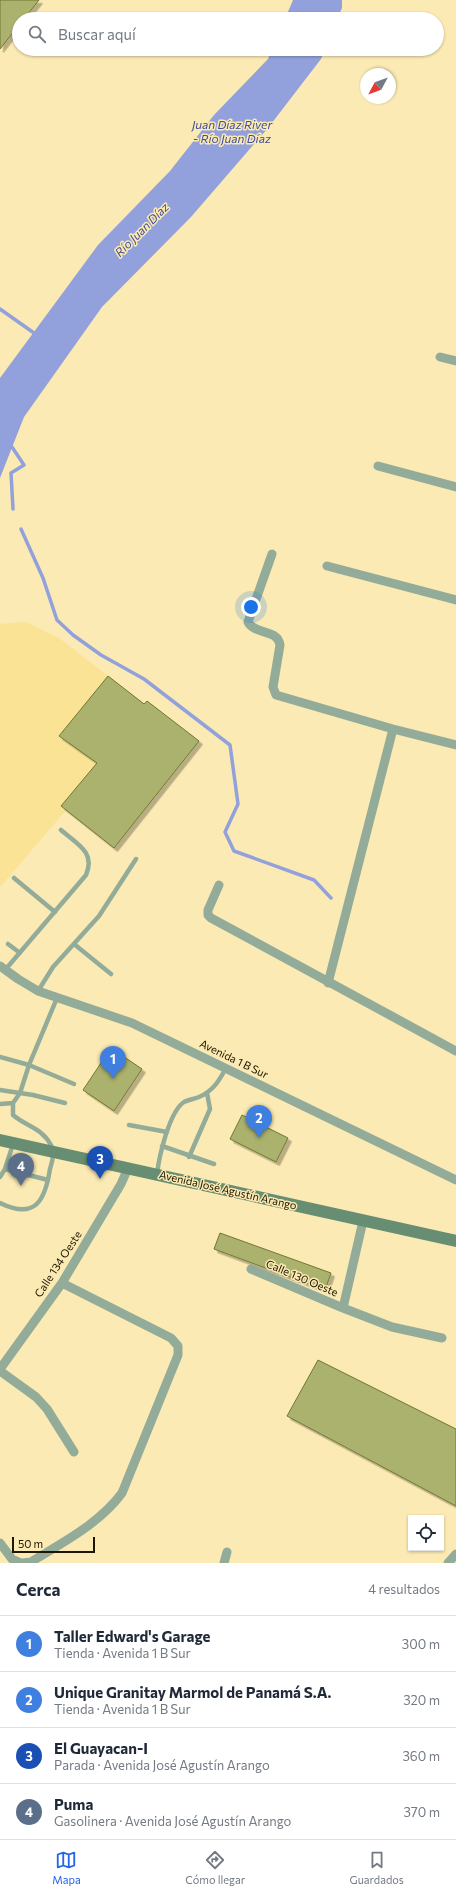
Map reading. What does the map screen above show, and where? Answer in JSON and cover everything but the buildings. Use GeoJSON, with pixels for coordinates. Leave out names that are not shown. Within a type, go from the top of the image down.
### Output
{"type":"FeatureCollection","features":[{"type":"Feature","properties":{"kind":"main road","name":"Avenida José Agustín Arango"},"geometry":{"type":"LineString","coordinates":[[0,1140],[456,1241]]}},
{"type":"Feature","properties":{"kind":"street"},"geometry":{"type":"LineString","coordinates":[[440,357],[456,361]]}},
{"type":"Feature","properties":{"kind":"street"},"geometry":{"type":"LineString","coordinates":[[378,466],[456,487]]}},
{"type":"Feature","properties":{"kind":"street"},"geometry":{"type":"LineString","coordinates":[[272,554],[248,622],[252,627],[274,636],[279,640],[280,645],[273,687],[274,692],[279,696],[393,729],[456,745]]}},
{"type":"Feature","properties":{"kind":"street"},"geometry":{"type":"LineString","coordinates":[[327,566],[456,600]]}},
{"type":"Feature","properties":{"kind":"street"},"geometry":{"type":"LineString","coordinates":[[328,983],[393,729]]}},
{"type":"Feature","properties":{"kind":"street"},"geometry":{"type":"LineString","coordinates":[[219,885],[208,910],[209,917],[328,983],[456,1051]]}},
{"type":"Feature","properties":{"kind":"street","name":"Avenida 1 B Sur"},"geometry":{"type":"LineString","coordinates":[[3,968],[38,991],[132,1023],[456,1180]]}},
{"type":"Feature","properties":{"kind":"street","name":"Calle 134 Oeste"},"geometry":{"type":"LineString","coordinates":[[0,1370],[62,1283],[121,1184],[128,1168]]}},
{"type":"Feature","properties":{"kind":"street","name":"Calle 130 Oeste"},"geometry":{"type":"LineString","coordinates":[[343,1308],[363,1221]]}},
{"type":"Feature","properties":{"kind":"street","name":"Calle 130 Oeste"},"geometry":{"type":"LineString","coordinates":[[251,1269],[392,1327],[442,1338]]}},
{"type":"Feature","properties":{"kind":"street"},"geometry":{"type":"LineString","coordinates":[[0,1543],[8,1554],[20,1563],[31,1562],[94,1522],[105,1513],[122,1493],[179,1351],[176,1342],[171,1338],[62,1283]]}},
{"type":"Feature","properties":{"kind":"street"},"geometry":{"type":"LineString","coordinates":[[0,1370],[36,1397],[47,1410],[74,1452]]}},
{"type":"Feature","properties":{"kind":"street"},"geometry":{"type":"LineString","coordinates":[[224,1563],[227,1552]]}},
{"type":"Feature","properties":{"kind":"street"},"geometry":{"type":"LineString","coordinates":[[448,1563],[456,1554]]}},
{"type":"Feature","properties":{"kind":"lane"},"geometry":{"type":"LineString","coordinates":[[3,968],[20,953],[55,912],[86,875],[90,866],[88,854],[61,830]]}},
{"type":"Feature","properties":{"kind":"lane"},"geometry":{"type":"LineString","coordinates":[[38,991],[53,967],[99,916],[136,859]]}},
{"type":"Feature","properties":{"kind":"lane"},"geometry":{"type":"LineString","coordinates":[[14,878],[55,912]]}},
{"type":"Feature","properties":{"kind":"lane"},"geometry":{"type":"LineString","coordinates":[[8,944],[20,953]]}},
{"type":"Feature","properties":{"kind":"lane"},"geometry":{"type":"LineString","coordinates":[[74,944],[111,974]]}},
{"type":"Feature","properties":{"kind":"lane"},"geometry":{"type":"LineString","coordinates":[[0,1203],[17,1208],[32,1208],[41,1201],[48,1180],[53,1151],[51,1146],[38,1129],[13,1115],[13,1103],[20,1094],[29,1065],[57,998]]}},
{"type":"Feature","properties":{"kind":"lane"},"geometry":{"type":"LineString","coordinates":[[0,1057],[29,1065],[74,1084]]}},
{"type":"Feature","properties":{"kind":"lane"},"geometry":{"type":"LineString","coordinates":[[157,1174],[162,1146],[167,1132],[183,1103],[207,1093],[218,1082],[226,1068]]}},
{"type":"Feature","properties":{"kind":"lane"},"geometry":{"type":"LineString","coordinates":[[0,1090],[33,1095],[64,1103]]}},
{"type":"Feature","properties":{"kind":"lane"},"geometry":{"type":"LineString","coordinates":[[190,1157],[210,1109],[207,1093]]}},
{"type":"Feature","properties":{"kind":"lane"},"geometry":{"type":"LineString","coordinates":[[0,1104],[13,1103]]}},
{"type":"Feature","properties":{"kind":"lane"},"geometry":{"type":"LineString","coordinates":[[129,1125],[167,1132]]}},
{"type":"Feature","properties":{"kind":"lane"},"geometry":{"type":"LineString","coordinates":[[0,1177],[5,1169],[13,1143]]}},
{"type":"Feature","properties":{"kind":"lane"},"geometry":{"type":"LineString","coordinates":[[162,1146],[190,1157],[214,1164]]}},
{"type":"Feature","properties":{"kind":"lane"},"geometry":{"type":"LineString","coordinates":[[5,1169],[48,1180]]}},
{"type":"Feature","properties":{"kind":"shaded area"},"geometry":{"type":"Polygon","coordinates":[[[26,622],[59,638],[152,710],[0,887],[0,624],[26,622]]]}},
{"type":"Feature","properties":{"kind":"water"},"geometry":{"type":"Polygon","coordinates":[[[293,0],[342,0],[340,12],[288,12],[293,0]]]}},
{"type":"Feature","properties":{"kind":"water","name":"Juan Díaz River - Río Juan Díaz"},"geometry":{"type":"Polygon","coordinates":[[[269,56],[322,56],[268,128],[191,217],[102,307],[24,417],[0,478],[0,378],[98,245],[170,171],[214,115],[269,56]]]}},
{"type":"Feature","properties":{"kind":"waterway"},"geometry":{"type":"LineString","coordinates":[[0,309],[34,333]]}},
{"type":"Feature","properties":{"kind":"waterway"},"geometry":{"type":"LineString","coordinates":[[10,444],[24,465],[11,473],[13,509]]}},
{"type":"Feature","properties":{"kind":"waterway"},"geometry":{"type":"LineString","coordinates":[[21,529],[43,578],[57,620],[73,635],[101,655],[144,679],[230,745],[238,804],[225,832],[234,851],[314,880],[331,898]]}},
{"type":"Feature","properties":{"kind":"place","name":"Taller Edward's Garage"},"geometry":{"type":"Point","coordinates":[113,1079]}},
{"type":"Feature","properties":{"kind":"place","name":"Unique Granitay Marmol de Panamá S.A."},"geometry":{"type":"Point","coordinates":[259,1138]}},
{"type":"Feature","properties":{"kind":"place","name":"El Guayacan-I"},"geometry":{"type":"Point","coordinates":[100,1179]}},
{"type":"Feature","properties":{"kind":"place","name":"Puma"},"geometry":{"type":"Point","coordinates":[21,1186]}},
{"type":"Feature","properties":{"kind":"water label","name":"Río Juan Díaz"},"geometry":{"type":"Point","coordinates":[142,230]}}]}
